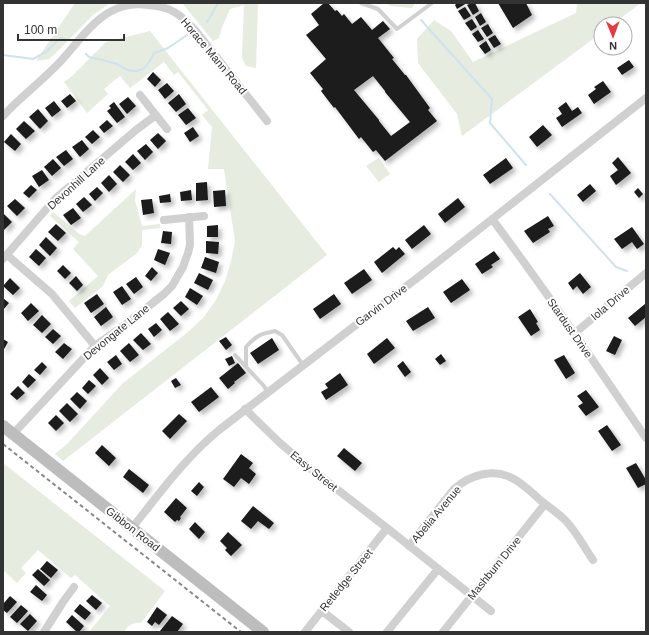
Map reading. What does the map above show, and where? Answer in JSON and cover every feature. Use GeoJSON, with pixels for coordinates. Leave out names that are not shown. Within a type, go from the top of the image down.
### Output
{"type":"FeatureCollection","features":[{"type":"Feature","properties":{"kind":"main road","name":"Gibbon Road"},"geometry":{"type":"LineString","coordinates":[[3,426],[264,632]]}},
{"type":"Feature","properties":{"kind":"street","name":"Horace Mann Road"},"geometry":{"type":"LineString","coordinates":[[3,116],[49,73],[101,17],[125,5],[139,4],[166,8],[177,12],[185,19],[267,121]]}},
{"type":"Feature","properties":{"kind":"street"},"geometry":{"type":"LineString","coordinates":[[140,95],[167,129]]}},
{"type":"Feature","properties":{"kind":"street","name":"Garvin Drive"},"geometry":{"type":"LineString","coordinates":[[132,528],[192,454],[214,433],[492,219],[646,98]]}},
{"type":"Feature","properties":{"kind":"street","name":"Devonhill Lane"},"geometry":{"type":"LineString","coordinates":[[5,257],[56,198],[136,130],[156,115]]}},
{"type":"Feature","properties":{"kind":"street"},"geometry":{"type":"LineString","coordinates":[[164,220],[204,216]]}},
{"type":"Feature","properties":{"kind":"street","name":"Devongate Lane"},"geometry":{"type":"LineString","coordinates":[[13,434],[95,346],[130,321],[172,286],[183,267],[190,245],[189,218]]}},
{"type":"Feature","properties":{"kind":"street","name":"Stardust Drive"},"geometry":{"type":"LineString","coordinates":[[492,219],[574,333],[646,438]]}},
{"type":"Feature","properties":{"kind":"street"},"geometry":{"type":"LineString","coordinates":[[5,257],[52,294],[95,346]]}},
{"type":"Feature","properties":{"kind":"street","name":"Iola Drive"},"geometry":{"type":"LineString","coordinates":[[574,333],[646,273]]}},
{"type":"Feature","properties":{"kind":"street","name":"Easy Street"},"geometry":{"type":"LineString","coordinates":[[245,409],[285,448],[490,611]]}},
{"type":"Feature","properties":{"kind":"street","name":"Abelia Avenue"},"geometry":{"type":"LineString","coordinates":[[409,546],[454,489],[464,481],[475,476],[493,473],[509,476],[518,481],[559,514],[568,523],[593,560]]}},
{"type":"Feature","properties":{"kind":"street","name":"Mashburn Drive"},"geometry":{"type":"LineString","coordinates":[[443,632],[546,504]]}},
{"type":"Feature","properties":{"kind":"street","name":"Retledge Street"},"geometry":{"type":"LineString","coordinates":[[305,632],[387,528]]}},
{"type":"Feature","properties":{"kind":"street"},"geometry":{"type":"LineString","coordinates":[[388,632],[438,569]]}},
{"type":"Feature","properties":{"kind":"street"},"geometry":{"type":"LineString","coordinates":[[44,632],[74,587]]}},
{"type":"Feature","properties":{"kind":"street"},"geometry":{"type":"LineString","coordinates":[[322,611],[349,632]]}},
{"type":"Feature","properties":{"kind":"lane"},"geometry":{"type":"LineString","coordinates":[[361,3],[378,9],[397,29],[432,3]]}},
{"type":"Feature","properties":{"kind":"lane"},"geometry":{"type":"LineString","coordinates":[[246,366],[246,347],[252,340],[261,334],[275,331],[282,335],[303,365]]}},
{"type":"Feature","properties":{"kind":"lane"},"geometry":{"type":"LineString","coordinates":[[235,355],[264,385],[268,392]]}},
{"type":"Feature","properties":{"kind":"shaded area"},"geometry":{"type":"Polygon","coordinates":[[[75,3],[110,3],[93,15],[49,59],[36,61],[75,3]]]}},
{"type":"Feature","properties":{"kind":"shaded area"},"geometry":{"type":"Polygon","coordinates":[[[180,3],[258,3],[256,68],[246,66],[242,58],[244,5],[230,9],[219,38],[213,41],[183,4],[180,3]]]}},
{"type":"Feature","properties":{"kind":"shaded area"},"geometry":{"type":"Polygon","coordinates":[[[386,3],[415,3],[412,8],[390,6],[386,3]]]}},
{"type":"Feature","properties":{"kind":"shaded area"},"geometry":{"type":"Polygon","coordinates":[[[577,3],[641,3],[624,16],[593,16],[593,39],[462,136],[457,114],[418,63],[417,39],[434,20],[451,31],[473,62],[576,13],[577,3]]]}},
{"type":"Feature","properties":{"kind":"shaded area"},"geometry":{"type":"Polygon","coordinates":[[[150,31],[327,255],[63,461],[55,454],[68,443],[122,384],[188,332],[204,317],[216,300],[225,281],[231,261],[235,241],[224,169],[208,169],[212,127],[202,115],[208,110],[178,72],[174,75],[164,62],[130,88],[120,76],[104,89],[108,94],[87,113],[64,82],[106,42],[150,31]]]}},
{"type":"Feature","properties":{"kind":"shaded area"},"geometry":{"type":"Polygon","coordinates":[[[379,158],[390,174],[379,182],[366,166],[379,158]]]}},
{"type":"Feature","properties":{"kind":"shaded area"},"geometry":{"type":"Polygon","coordinates":[[[136,189],[135,200],[142,226],[160,224],[160,228],[142,230],[142,245],[137,253],[108,275],[103,286],[75,308],[69,301],[98,276],[73,249],[79,242],[50,216],[53,212],[79,234],[85,236],[136,189]]]}},
{"type":"Feature","properties":{"kind":"shaded area"},"geometry":{"type":"Polygon","coordinates":[[[3,463],[165,591],[141,623],[131,624],[124,632],[89,632],[110,606],[75,575],[71,578],[38,550],[21,568],[26,573],[17,583],[3,570],[3,463]]]}},
{"type":"Feature","properties":{"kind":"building"},"geometry":{"type":"Polygon","coordinates":[[[324,3],[328,3],[342,16],[344,14],[352,24],[361,17],[372,30],[383,21],[390,29],[378,38],[394,58],[392,59],[406,75],[430,108],[428,110],[437,121],[385,161],[376,150],[373,152],[361,137],[359,139],[335,107],[334,108],[321,91],[323,89],[310,73],[326,59],[306,35],[319,25],[311,14],[324,3]],[[373,76],[354,90],[391,136],[410,122],[373,76]]]}},
{"type":"Feature","properties":{"kind":"building"},"geometry":{"type":"Polygon","coordinates":[[[457,3],[467,3],[457,9],[455,5],[457,3]]]}},
{"type":"Feature","properties":{"kind":"building"},"geometry":{"type":"Polygon","coordinates":[[[475,3],[479,11],[473,15],[467,5],[475,3]]]}},
{"type":"Feature","properties":{"kind":"building"},"geometry":{"type":"Polygon","coordinates":[[[498,3],[526,3],[532,15],[513,28],[498,3]]]}},
{"type":"Feature","properties":{"kind":"building"},"geometry":{"type":"Polygon","coordinates":[[[465,7],[471,16],[464,20],[458,11],[465,7]]]}},
{"type":"Feature","properties":{"kind":"building"},"geometry":{"type":"Polygon","coordinates":[[[481,13],[486,22],[480,26],[475,17],[481,13]]]}},
{"type":"Feature","properties":{"kind":"building"},"geometry":{"type":"Polygon","coordinates":[[[472,19],[477,27],[471,31],[465,23],[472,19]]]}},
{"type":"Feature","properties":{"kind":"building"},"geometry":{"type":"Polygon","coordinates":[[[488,24],[493,33],[487,37],[481,28],[488,24]]]}},
{"type":"Feature","properties":{"kind":"building"},"geometry":{"type":"Polygon","coordinates":[[[478,30],[484,39],[478,42],[472,34],[478,30]]]}},
{"type":"Feature","properties":{"kind":"building"},"geometry":{"type":"Polygon","coordinates":[[[495,35],[501,44],[494,48],[488,39],[495,35]]]}},
{"type":"Feature","properties":{"kind":"building"},"geometry":{"type":"Polygon","coordinates":[[[486,41],[491,50],[485,54],[479,46],[486,41]]]}},
{"type":"Feature","properties":{"kind":"building"},"geometry":{"type":"Polygon","coordinates":[[[629,60],[634,67],[622,75],[617,68],[629,60]]]}},
{"type":"Feature","properties":{"kind":"building"},"geometry":{"type":"Polygon","coordinates":[[[153,72],[161,80],[155,87],[147,79],[153,72]]]}},
{"type":"Feature","properties":{"kind":"building"},"geometry":{"type":"Polygon","coordinates":[[[603,81],[611,92],[594,104],[588,95],[596,89],[594,87],[603,81]]]}},
{"type":"Feature","properties":{"kind":"building"},"geometry":{"type":"Polygon","coordinates":[[[167,83],[174,91],[165,99],[158,90],[167,83]]]}},
{"type":"Feature","properties":{"kind":"building"},"geometry":{"type":"Polygon","coordinates":[[[70,94],[76,101],[67,108],[61,101],[70,94]]]}},
{"type":"Feature","properties":{"kind":"building"},"geometry":{"type":"Polygon","coordinates":[[[179,94],[186,104],[176,112],[168,103],[179,94]]]}},
{"type":"Feature","properties":{"kind":"building"},"geometry":{"type":"Polygon","coordinates":[[[128,97],[136,106],[127,114],[119,104],[128,97]]]}},
{"type":"Feature","properties":{"kind":"building"},"geometry":{"type":"Polygon","coordinates":[[[54,101],[61,110],[52,117],[45,108],[54,101]]]}},
{"type":"Feature","properties":{"kind":"building"},"geometry":{"type":"Polygon","coordinates":[[[114,102],[125,117],[117,123],[107,111],[111,108],[109,106],[114,102]]]}},
{"type":"Feature","properties":{"kind":"building"},"geometry":{"type":"Polygon","coordinates":[[[566,102],[572,111],[578,107],[582,113],[562,127],[556,118],[562,114],[558,108],[566,102]]]}},
{"type":"Feature","properties":{"kind":"building"},"geometry":{"type":"Polygon","coordinates":[[[188,108],[196,118],[186,125],[178,115],[188,108]]]}},
{"type":"Feature","properties":{"kind":"building"},"geometry":{"type":"Polygon","coordinates":[[[38,109],[48,121],[40,129],[29,117],[38,109]]]}},
{"type":"Feature","properties":{"kind":"building"},"geometry":{"type":"Polygon","coordinates":[[[107,120],[113,126],[104,133],[99,127],[107,120]]]}},
{"type":"Feature","properties":{"kind":"building"},"geometry":{"type":"Polygon","coordinates":[[[24,121],[35,131],[26,139],[16,129],[24,121]]]}},
{"type":"Feature","properties":{"kind":"building"},"geometry":{"type":"Polygon","coordinates":[[[543,125],[552,135],[537,147],[529,137],[543,125]]]}},
{"type":"Feature","properties":{"kind":"building"},"geometry":{"type":"Polygon","coordinates":[[[193,127],[199,136],[190,142],[184,133],[193,127]]]}},
{"type":"Feature","properties":{"kind":"building"},"geometry":{"type":"Polygon","coordinates":[[[93,130],[100,137],[92,144],[85,137],[93,130]]]}},
{"type":"Feature","properties":{"kind":"building"},"geometry":{"type":"Polygon","coordinates":[[[158,133],[166,141],[158,149],[150,140],[158,133]]]}},
{"type":"Feature","properties":{"kind":"building"},"geometry":{"type":"Polygon","coordinates":[[[11,134],[21,144],[15,151],[4,142],[11,134]]]}},
{"type":"Feature","properties":{"kind":"building"},"geometry":{"type":"Polygon","coordinates":[[[82,140],[89,149],[80,157],[72,147],[82,140]]]}},
{"type":"Feature","properties":{"kind":"building"},"geometry":{"type":"Polygon","coordinates":[[[146,144],[153,152],[145,160],[137,151],[146,144]]]}},
{"type":"Feature","properties":{"kind":"building"},"geometry":{"type":"Polygon","coordinates":[[[66,150],[73,159],[64,166],[56,157],[66,150]]]}},
{"type":"Feature","properties":{"kind":"building"},"geometry":{"type":"Polygon","coordinates":[[[133,154],[141,163],[133,170],[125,162],[133,154]]]}},
{"type":"Feature","properties":{"kind":"building"},"geometry":{"type":"Polygon","coordinates":[[[618,157],[631,173],[616,185],[610,176],[618,170],[612,163],[618,157]]]}},
{"type":"Feature","properties":{"kind":"building"},"geometry":{"type":"Polygon","coordinates":[[[506,158],[513,168],[490,184],[483,175],[506,158]]]}},
{"type":"Feature","properties":{"kind":"building"},"geometry":{"type":"Polygon","coordinates":[[[53,159],[61,168],[52,176],[44,167],[53,159]]]}},
{"type":"Feature","properties":{"kind":"building"},"geometry":{"type":"Polygon","coordinates":[[[120,165],[130,175],[123,182],[113,172],[120,165]]]}},
{"type":"Feature","properties":{"kind":"building"},"geometry":{"type":"Polygon","coordinates":[[[42,170],[49,180],[39,187],[32,176],[42,170]]]}},
{"type":"Feature","properties":{"kind":"building"},"geometry":{"type":"Polygon","coordinates":[[[109,175],[117,184],[109,192],[101,183],[109,175]]]}},
{"type":"Feature","properties":{"kind":"building"},"geometry":{"type":"Polygon","coordinates":[[[207,182],[208,200],[196,201],[196,183],[207,182]]]}},
{"type":"Feature","properties":{"kind":"building"},"geometry":{"type":"Polygon","coordinates":[[[590,184],[596,191],[583,202],[577,195],[590,184]]]}},
{"type":"Feature","properties":{"kind":"building"},"geometry":{"type":"Polygon","coordinates":[[[31,185],[37,190],[29,198],[23,193],[31,185]]]}},
{"type":"Feature","properties":{"kind":"building"},"geometry":{"type":"Polygon","coordinates":[[[97,187],[103,193],[95,201],[89,194],[97,187]]]}},
{"type":"Feature","properties":{"kind":"building"},"geometry":{"type":"Polygon","coordinates":[[[638,188],[643,194],[639,198],[634,192],[638,188]]]}},
{"type":"Feature","properties":{"kind":"building"},"geometry":{"type":"Polygon","coordinates":[[[191,190],[192,200],[181,201],[180,192],[191,190]]]}},
{"type":"Feature","properties":{"kind":"building"},"geometry":{"type":"Polygon","coordinates":[[[225,190],[226,206],[214,207],[213,191],[225,190]]]}},
{"type":"Feature","properties":{"kind":"building"},"geometry":{"type":"Polygon","coordinates":[[[170,194],[171,202],[160,203],[159,196],[170,194]]]}},
{"type":"Feature","properties":{"kind":"building"},"geometry":{"type":"Polygon","coordinates":[[[84,197],[92,205],[83,212],[76,204],[84,197]]]}},
{"type":"Feature","properties":{"kind":"building"},"geometry":{"type":"Polygon","coordinates":[[[458,198],[465,207],[445,223],[438,214],[458,198]]]}},
{"type":"Feature","properties":{"kind":"building"},"geometry":{"type":"Polygon","coordinates":[[[15,199],[25,208],[17,216],[7,206],[15,199]]]}},
{"type":"Feature","properties":{"kind":"building"},"geometry":{"type":"Polygon","coordinates":[[[152,199],[154,213],[143,215],[141,200],[152,199]]]}},
{"type":"Feature","properties":{"kind":"building"},"geometry":{"type":"Polygon","coordinates":[[[73,208],[81,218],[71,225],[63,215],[73,208]]]}},
{"type":"Feature","properties":{"kind":"building"},"geometry":{"type":"Polygon","coordinates":[[[3,213],[12,222],[4,230],[3,228],[3,213]]]}},
{"type":"Feature","properties":{"kind":"building"},"geometry":{"type":"Polygon","coordinates":[[[548,216],[554,226],[548,229],[550,232],[533,243],[524,231],[548,216]]]}},
{"type":"Feature","properties":{"kind":"building"},"geometry":{"type":"Polygon","coordinates":[[[56,224],[66,233],[58,241],[48,232],[56,224]]]}},
{"type":"Feature","properties":{"kind":"building"},"geometry":{"type":"Polygon","coordinates":[[[218,225],[218,237],[207,237],[207,226],[218,225]]]}},
{"type":"Feature","properties":{"kind":"building"},"geometry":{"type":"Polygon","coordinates":[[[424,225],[431,234],[412,249],[405,240],[424,225]]]}},
{"type":"Feature","properties":{"kind":"building"},"geometry":{"type":"Polygon","coordinates":[[[632,227],[644,244],[637,249],[632,242],[622,249],[614,239],[632,227]]]}},
{"type":"Feature","properties":{"kind":"building"},"geometry":{"type":"Polygon","coordinates":[[[163,231],[172,232],[171,244],[161,243],[163,231]]]}},
{"type":"Feature","properties":{"kind":"building"},"geometry":{"type":"Polygon","coordinates":[[[46,237],[57,248],[50,256],[39,245],[46,237]]]}},
{"type":"Feature","properties":{"kind":"building"},"geometry":{"type":"Polygon","coordinates":[[[206,241],[219,242],[218,254],[206,253],[206,241]]]}},
{"type":"Feature","properties":{"kind":"building"},"geometry":{"type":"Polygon","coordinates":[[[393,247],[396,250],[399,247],[405,254],[382,273],[374,262],[393,247]]]}},
{"type":"Feature","properties":{"kind":"building"},"geometry":{"type":"Polygon","coordinates":[[[36,249],[46,258],[39,266],[29,257],[36,249]]]}},
{"type":"Feature","properties":{"kind":"building"},"geometry":{"type":"Polygon","coordinates":[[[158,249],[170,253],[165,265],[154,260],[158,249]]]}},
{"type":"Feature","properties":{"kind":"building"},"geometry":{"type":"Polygon","coordinates":[[[494,251],[500,259],[491,265],[493,267],[482,274],[475,264],[494,251]]]}},
{"type":"Feature","properties":{"kind":"building"},"geometry":{"type":"Polygon","coordinates":[[[205,257],[219,262],[216,273],[201,268],[205,257]]]}},
{"type":"Feature","properties":{"kind":"building"},"geometry":{"type":"Polygon","coordinates":[[[63,265],[71,273],[65,279],[57,271],[63,265]]]}},
{"type":"Feature","properties":{"kind":"building"},"geometry":{"type":"Polygon","coordinates":[[[152,267],[158,273],[151,281],[145,276],[152,267]]]}},
{"type":"Feature","properties":{"kind":"building"},"geometry":{"type":"Polygon","coordinates":[[[364,269],[372,280],[352,294],[344,283],[364,269]]]}},
{"type":"Feature","properties":{"kind":"building"},"geometry":{"type":"Polygon","coordinates":[[[199,273],[213,280],[208,290],[194,283],[199,273]]]}},
{"type":"Feature","properties":{"kind":"building"},"geometry":{"type":"Polygon","coordinates":[[[580,273],[591,287],[583,294],[577,286],[573,290],[568,283],[580,273]]]}},
{"type":"Feature","properties":{"kind":"building"},"geometry":{"type":"Polygon","coordinates":[[[76,276],[83,285],[77,291],[69,283],[76,276]]]}},
{"type":"Feature","properties":{"kind":"building"},"geometry":{"type":"Polygon","coordinates":[[[136,277],[143,287],[134,294],[126,284],[136,277]]]}},
{"type":"Feature","properties":{"kind":"building"},"geometry":{"type":"Polygon","coordinates":[[[10,278],[20,288],[13,295],[3,286],[10,278]]]}},
{"type":"Feature","properties":{"kind":"building"},"geometry":{"type":"Polygon","coordinates":[[[462,279],[470,290],[451,303],[443,292],[462,279]]]}},
{"type":"Feature","properties":{"kind":"building"},"geometry":{"type":"Polygon","coordinates":[[[122,286],[131,299],[122,305],[113,292],[122,286]]]}},
{"type":"Feature","properties":{"kind":"building"},"geometry":{"type":"Polygon","coordinates":[[[190,288],[203,296],[197,305],[185,297],[190,288]]]}},
{"type":"Feature","properties":{"kind":"building"},"geometry":{"type":"Polygon","coordinates":[[[97,294],[104,304],[91,313],[84,303],[97,294]]]}},
{"type":"Feature","properties":{"kind":"building"},"geometry":{"type":"Polygon","coordinates":[[[334,294],[341,304],[320,319],[313,309],[334,294]]]}},
{"type":"Feature","properties":{"kind":"building"},"geometry":{"type":"Polygon","coordinates":[[[3,298],[9,303],[3,310],[3,298]]]}},
{"type":"Feature","properties":{"kind":"building"},"geometry":{"type":"Polygon","coordinates":[[[181,301],[189,309],[181,316],[173,308],[181,301]]]}},
{"type":"Feature","properties":{"kind":"building"},"geometry":{"type":"Polygon","coordinates":[[[31,303],[39,311],[28,321],[21,313],[31,303]]]}},
{"type":"Feature","properties":{"kind":"building"},"geometry":{"type":"Polygon","coordinates":[[[645,304],[646,317],[635,326],[628,318],[645,304]]]}},
{"type":"Feature","properties":{"kind":"building"},"geometry":{"type":"Polygon","coordinates":[[[106,307],[113,317],[101,326],[94,317],[106,307]]]}},
{"type":"Feature","properties":{"kind":"building"},"geometry":{"type":"Polygon","coordinates":[[[428,307],[435,318],[413,331],[406,321],[428,307]]]}},
{"type":"Feature","properties":{"kind":"building"},"geometry":{"type":"Polygon","coordinates":[[[530,309],[538,322],[536,323],[540,330],[531,336],[518,317],[530,309]]]}},
{"type":"Feature","properties":{"kind":"building"},"geometry":{"type":"Polygon","coordinates":[[[168,312],[179,324],[170,331],[160,319],[168,312]]]}},
{"type":"Feature","properties":{"kind":"building"},"geometry":{"type":"Polygon","coordinates":[[[42,315],[51,324],[42,333],[33,325],[42,315]]]}},
{"type":"Feature","properties":{"kind":"building"},"geometry":{"type":"Polygon","coordinates":[[[156,323],[162,330],[154,337],[148,329],[156,323]]]}},
{"type":"Feature","properties":{"kind":"building"},"geometry":{"type":"Polygon","coordinates":[[[53,329],[61,336],[53,344],[45,337],[53,329]]]}},
{"type":"Feature","properties":{"kind":"building"},"geometry":{"type":"Polygon","coordinates":[[[141,333],[151,344],[143,350],[133,340],[141,333]]]}},
{"type":"Feature","properties":{"kind":"building"},"geometry":{"type":"Polygon","coordinates":[[[614,336],[622,340],[615,355],[606,351],[614,336]]]}},
{"type":"Feature","properties":{"kind":"building"},"geometry":{"type":"Polygon","coordinates":[[[226,337],[232,345],[226,350],[219,341],[226,337]]]}},
{"type":"Feature","properties":{"kind":"building"},"geometry":{"type":"Polygon","coordinates":[[[272,338],[279,350],[258,364],[250,353],[272,338]]]}},
{"type":"Feature","properties":{"kind":"building"},"geometry":{"type":"Polygon","coordinates":[[[387,338],[395,348],[374,364],[367,354],[387,338]]]}},
{"type":"Feature","properties":{"kind":"building"},"geometry":{"type":"Polygon","coordinates":[[[3,339],[8,342],[3,351],[3,339]]]}},
{"type":"Feature","properties":{"kind":"building"},"geometry":{"type":"Polygon","coordinates":[[[64,343],[72,349],[63,359],[55,352],[64,343]]]}},
{"type":"Feature","properties":{"kind":"building"},"geometry":{"type":"Polygon","coordinates":[[[129,343],[139,355],[130,362],[120,351],[129,343]]]}},
{"type":"Feature","properties":{"kind":"building"},"geometry":{"type":"Polygon","coordinates":[[[441,354],[446,361],[440,365],[435,359],[441,354]]]}},
{"type":"Feature","properties":{"kind":"building"},"geometry":{"type":"Polygon","coordinates":[[[116,355],[122,364],[114,370],[107,362],[116,355]]]}},
{"type":"Feature","properties":{"kind":"building"},"geometry":{"type":"Polygon","coordinates":[[[564,355],[575,373],[566,379],[554,360],[564,355]]]}},
{"type":"Feature","properties":{"kind":"building"},"geometry":{"type":"Polygon","coordinates":[[[232,356],[235,363],[229,366],[225,359],[232,356]]]}},
{"type":"Feature","properties":{"kind":"building"},"geometry":{"type":"Polygon","coordinates":[[[403,361],[411,372],[405,377],[397,366],[403,361]]]}},
{"type":"Feature","properties":{"kind":"building"},"geometry":{"type":"Polygon","coordinates":[[[42,362],[47,367],[40,375],[34,370],[42,362]]]}},
{"type":"Feature","properties":{"kind":"building"},"geometry":{"type":"Polygon","coordinates":[[[238,363],[246,373],[234,382],[235,383],[228,389],[219,378],[238,363]]]}},
{"type":"Feature","properties":{"kind":"building"},"geometry":{"type":"Polygon","coordinates":[[[100,368],[109,378],[102,385],[93,375],[100,368]]]}},
{"type":"Feature","properties":{"kind":"building"},"geometry":{"type":"Polygon","coordinates":[[[340,373],[348,385],[326,400],[321,392],[328,388],[325,384],[340,373]]]}},
{"type":"Feature","properties":{"kind":"building"},"geometry":{"type":"Polygon","coordinates":[[[29,374],[36,380],[28,388],[22,382],[29,374]]]}},
{"type":"Feature","properties":{"kind":"building"},"geometry":{"type":"Polygon","coordinates":[[[176,378],[181,385],[175,388],[171,381],[176,378]]]}},
{"type":"Feature","properties":{"kind":"building"},"geometry":{"type":"Polygon","coordinates":[[[89,380],[96,386],[88,394],[82,388],[89,380]]]}},
{"type":"Feature","properties":{"kind":"building"},"geometry":{"type":"Polygon","coordinates":[[[18,386],[25,393],[17,400],[10,394],[18,386]]]}},
{"type":"Feature","properties":{"kind":"building"},"geometry":{"type":"Polygon","coordinates":[[[211,387],[219,397],[199,412],[191,402],[211,387]]]}},
{"type":"Feature","properties":{"kind":"building"},"geometry":{"type":"Polygon","coordinates":[[[586,390],[599,407],[586,416],[578,406],[583,403],[577,396],[586,390]]]}},
{"type":"Feature","properties":{"kind":"building"},"geometry":{"type":"Polygon","coordinates":[[[77,392],[87,401],[80,409],[70,399],[77,392]]]}},
{"type":"Feature","properties":{"kind":"building"},"geometry":{"type":"Polygon","coordinates":[[[67,403],[78,414],[70,422],[59,411],[67,403]]]}},
{"type":"Feature","properties":{"kind":"building"},"geometry":{"type":"Polygon","coordinates":[[[179,414],[187,421],[170,439],[162,431],[179,414]]]}},
{"type":"Feature","properties":{"kind":"building"},"geometry":{"type":"Polygon","coordinates":[[[56,415],[64,423],[56,431],[48,423],[56,415]]]}},
{"type":"Feature","properties":{"kind":"building"},"geometry":{"type":"Polygon","coordinates":[[[607,425],[621,445],[612,451],[598,431],[607,425]]]}},
{"type":"Feature","properties":{"kind":"building"},"geometry":{"type":"Polygon","coordinates":[[[102,445],[116,458],[109,466],[95,453],[102,445]]]}},
{"type":"Feature","properties":{"kind":"building"},"geometry":{"type":"Polygon","coordinates":[[[344,448],[362,463],[355,471],[337,456],[344,448]]]}},
{"type":"Feature","properties":{"kind":"building"},"geometry":{"type":"Polygon","coordinates":[[[241,454],[253,463],[249,468],[256,474],[249,484],[241,478],[234,487],[223,479],[241,454]]]}},
{"type":"Feature","properties":{"kind":"building"},"geometry":{"type":"Polygon","coordinates":[[[636,463],[646,480],[646,484],[638,488],[626,468],[636,463]]]}},
{"type":"Feature","properties":{"kind":"building"},"geometry":{"type":"Polygon","coordinates":[[[129,469],[149,485],[143,493],[123,477],[129,469]]]}},
{"type":"Feature","properties":{"kind":"building"},"geometry":{"type":"Polygon","coordinates":[[[199,482],[204,487],[197,496],[191,491],[199,482]]]}},
{"type":"Feature","properties":{"kind":"building"},"geometry":{"type":"Polygon","coordinates":[[[176,498],[187,508],[180,517],[181,518],[179,521],[177,520],[175,522],[164,512],[176,498]]]}},
{"type":"Feature","properties":{"kind":"building"},"geometry":{"type":"Polygon","coordinates":[[[253,506],[274,523],[269,529],[258,521],[251,529],[241,521],[253,506]]]}},
{"type":"Feature","properties":{"kind":"building"},"geometry":{"type":"Polygon","coordinates":[[[195,522],[205,532],[199,539],[189,529],[195,522]]]}},
{"type":"Feature","properties":{"kind":"building"},"geometry":{"type":"Polygon","coordinates":[[[228,532],[242,545],[231,556],[225,550],[227,548],[220,541],[228,532]]]}},
{"type":"Feature","properties":{"kind":"building"},"geometry":{"type":"Polygon","coordinates":[[[47,561],[58,570],[51,578],[40,569],[47,561]]]}},
{"type":"Feature","properties":{"kind":"building"},"geometry":{"type":"Polygon","coordinates":[[[38,569],[50,580],[44,586],[32,575],[38,569]]]}},
{"type":"Feature","properties":{"kind":"building"},"geometry":{"type":"Polygon","coordinates":[[[36,585],[47,595],[42,601],[30,592],[36,585]]]}},
{"type":"Feature","properties":{"kind":"building"},"geometry":{"type":"Polygon","coordinates":[[[92,595],[102,603],[96,610],[86,601],[92,595]]]}},
{"type":"Feature","properties":{"kind":"building"},"geometry":{"type":"Polygon","coordinates":[[[10,596],[17,602],[7,613],[3,610],[3,604],[10,596]]]}},
{"type":"Feature","properties":{"kind":"building"},"geometry":{"type":"Polygon","coordinates":[[[80,604],[91,613],[85,620],[74,611],[80,604]]]}},
{"type":"Feature","properties":{"kind":"building"},"geometry":{"type":"Polygon","coordinates":[[[21,605],[28,611],[17,623],[10,617],[21,605]]]}},
{"type":"Feature","properties":{"kind":"building"},"geometry":{"type":"Polygon","coordinates":[[[157,607],[167,615],[159,625],[155,622],[152,626],[147,622],[157,607]]]}},
{"type":"Feature","properties":{"kind":"building"},"geometry":{"type":"Polygon","coordinates":[[[30,614],[37,621],[28,631],[20,624],[30,614]]]}},
{"type":"Feature","properties":{"kind":"building"},"geometry":{"type":"Polygon","coordinates":[[[72,615],[84,626],[79,632],[77,632],[66,622],[72,615]]]}},
{"type":"Feature","properties":{"kind":"building"},"geometry":{"type":"Polygon","coordinates":[[[172,616],[183,624],[177,632],[160,631],[172,616]]]}},
{"type":"Feature","properties":{"kind":"waterway"},"geometry":{"type":"LineString","coordinates":[[207,22],[218,3]]}},
{"type":"Feature","properties":{"kind":"waterway"},"geometry":{"type":"LineString","coordinates":[[421,20],[492,99],[490,123],[526,165]]}},
{"type":"Feature","properties":{"kind":"waterway"},"geometry":{"type":"LineString","coordinates":[[86,54],[89,57],[117,64],[127,70],[138,71],[145,68],[154,53],[168,48],[187,35]]}},
{"type":"Feature","properties":{"kind":"waterway"},"geometry":{"type":"LineString","coordinates":[[3,55],[33,59],[46,52],[60,38],[65,39]]}},
{"type":"Feature","properties":{"kind":"waterway"},"geometry":{"type":"LineString","coordinates":[[550,194],[616,267],[627,271]]}},
{"type":"Feature","properties":{"kind":"railway"},"geometry":{"type":"LineString","coordinates":[[3,444],[241,632]]}}]}
